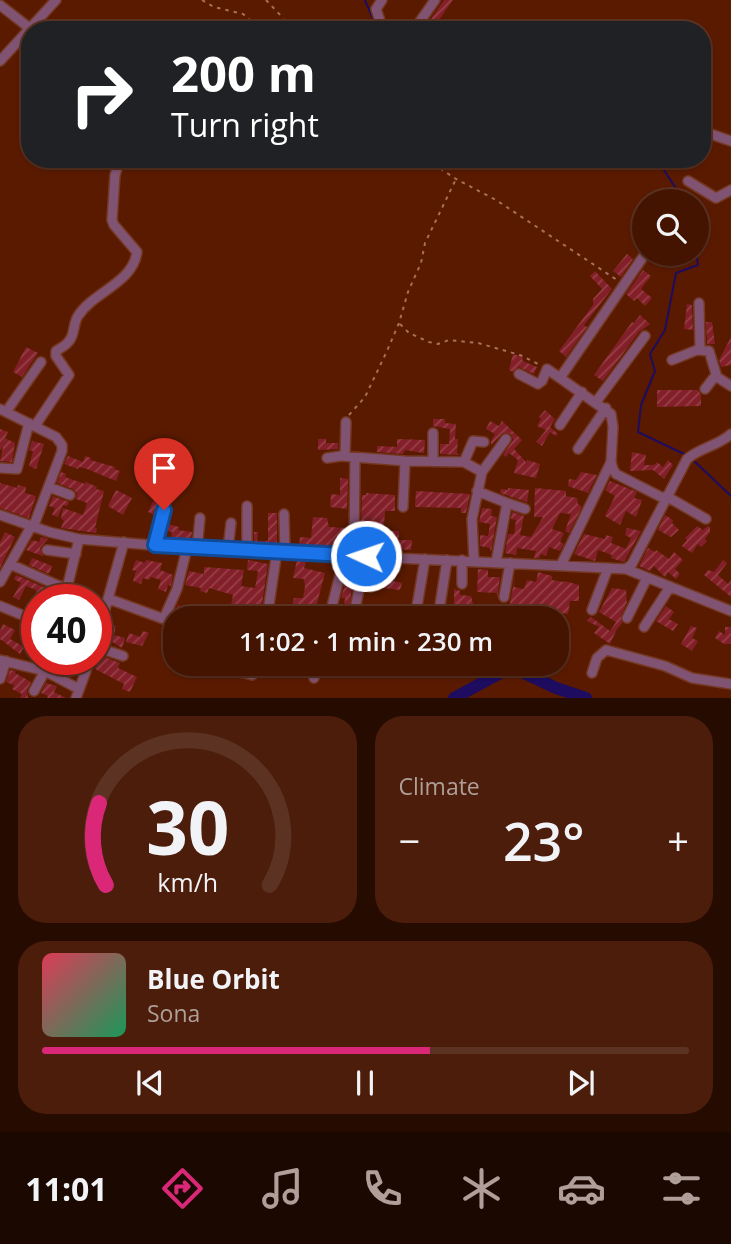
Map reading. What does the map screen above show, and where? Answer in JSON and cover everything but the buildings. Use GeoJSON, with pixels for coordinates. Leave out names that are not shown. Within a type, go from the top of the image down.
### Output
{"type":"FeatureCollection","features":[{"type":"Feature","properties":{"kind":"street"},"geometry":{"type":"LineString","coordinates":[[38,21],[56,0]]}},
{"type":"Feature","properties":{"kind":"street"},"geometry":{"type":"LineString","coordinates":[[380,21],[376,9],[382,0]]}},
{"type":"Feature","properties":{"kind":"street"},"geometry":{"type":"LineString","coordinates":[[420,21],[435,0]]}},
{"type":"Feature","properties":{"kind":"street"},"geometry":{"type":"LineString","coordinates":[[0,5],[21,21]]}},
{"type":"Feature","properties":{"kind":"street"},"geometry":{"type":"LineString","coordinates":[[0,61],[21,39]]}},
{"type":"Feature","properties":{"kind":"street"},"geometry":{"type":"LineString","coordinates":[[711,134],[731,141]]}},
{"type":"Feature","properties":{"kind":"street"},"geometry":{"type":"LineString","coordinates":[[0,468],[17,469],[32,424],[69,374],[56,356],[56,351],[72,339],[77,317],[122,279],[137,257],[137,252],[112,220],[117,168]]}},
{"type":"Feature","properties":{"kind":"street"},"geometry":{"type":"LineString","coordinates":[[688,181],[716,198],[731,191]]}},
{"type":"Feature","properties":{"kind":"street"},"geometry":{"type":"LineString","coordinates":[[560,378],[638,266]]}},
{"type":"Feature","properties":{"kind":"street"},"geometry":{"type":"LineString","coordinates":[[699,303],[700,349]]}},
{"type":"Feature","properties":{"kind":"street"},"geometry":{"type":"LineString","coordinates":[[596,402],[645,336]]}},
{"type":"Feature","properties":{"kind":"street"},"geometry":{"type":"LineString","coordinates":[[672,360],[700,349],[709,351],[719,380],[731,386]]}},
{"type":"Feature","properties":{"kind":"street"},"geometry":{"type":"LineString","coordinates":[[0,582],[33,525],[62,451],[62,445],[56,437],[3,411],[41,362]]}},
{"type":"Feature","properties":{"kind":"street"},"geometry":{"type":"LineString","coordinates":[[519,374],[540,384],[547,369],[606,408],[613,420],[611,462],[561,565]]}},
{"type":"Feature","properties":{"kind":"street"},"geometry":{"type":"LineString","coordinates":[[705,389],[716,375]]}},
{"type":"Feature","properties":{"kind":"street"},"geometry":{"type":"LineString","coordinates":[[560,425],[582,392]]}},
{"type":"Feature","properties":{"kind":"street"},"geometry":{"type":"LineString","coordinates":[[578,449],[606,408]]}},
{"type":"Feature","properties":{"kind":"street"},"geometry":{"type":"LineString","coordinates":[[345,457],[346,422]]}},
{"type":"Feature","properties":{"kind":"street"},"geometry":{"type":"LineString","coordinates":[[433,433],[433,461]]}},
{"type":"Feature","properties":{"kind":"street"},"geometry":{"type":"LineString","coordinates":[[626,569],[632,564],[687,459],[696,451],[719,444],[731,434]]}},
{"type":"Feature","properties":{"kind":"street"},"geometry":{"type":"LineString","coordinates":[[474,561],[472,519],[477,491],[482,472],[506,439]]}},
{"type":"Feature","properties":{"kind":"street"},"geometry":{"type":"LineString","coordinates":[[464,462],[473,441],[484,442]]}},
{"type":"Feature","properties":{"kind":"street"},"geometry":{"type":"LineString","coordinates":[[327,458],[464,462],[482,472]]}},
{"type":"Feature","properties":{"kind":"street"},"geometry":{"type":"LineString","coordinates":[[333,606],[349,555],[355,459]]}},
{"type":"Feature","properties":{"kind":"street"},"geometry":{"type":"LineString","coordinates":[[403,507],[405,461]]}},
{"type":"Feature","properties":{"kind":"street"},"geometry":{"type":"LineString","coordinates":[[611,462],[616,474],[706,519]]}},
{"type":"Feature","properties":{"kind":"street"},"geometry":{"type":"LineString","coordinates":[[49,487],[70,495]]}},
{"type":"Feature","properties":{"kind":"street"},"geometry":{"type":"LineString","coordinates":[[477,491],[525,509]]}},
{"type":"Feature","properties":{"kind":"street"},"geometry":{"type":"LineString","coordinates":[[496,562],[507,503]]}},
{"type":"Feature","properties":{"kind":"street"},"geometry":{"type":"LineString","coordinates":[[247,506],[247,550]]}},
{"type":"Feature","properties":{"kind":"street"},"geometry":{"type":"LineString","coordinates":[[155,545],[164,510]]}},
{"type":"Feature","properties":{"kind":"street"},"geometry":{"type":"LineString","coordinates":[[270,606],[281,551],[284,514]]}},
{"type":"Feature","properties":{"kind":"street"},"geometry":{"type":"LineString","coordinates":[[0,515],[79,539],[192,548],[626,569],[731,611]]}},
{"type":"Feature","properties":{"kind":"street"},"geometry":{"type":"LineString","coordinates":[[169,606],[192,548],[200,518]]}},
{"type":"Feature","properties":{"kind":"street"},"geometry":{"type":"LineString","coordinates":[[228,549],[231,523]]}},
{"type":"Feature","properties":{"kind":"street"},"geometry":{"type":"LineString","coordinates":[[68,584],[79,539]]}},
{"type":"Feature","properties":{"kind":"street"},"geometry":{"type":"LineString","coordinates":[[112,588],[124,542]]}},
{"type":"Feature","properties":{"kind":"street"},"geometry":{"type":"LineString","coordinates":[[47,550],[76,554]]}},
{"type":"Feature","properties":{"kind":"street"},"geometry":{"type":"LineString","coordinates":[[356,604],[366,556]]}},
{"type":"Feature","properties":{"kind":"street"},"geometry":{"type":"LineString","coordinates":[[417,606],[425,559]]}},
{"type":"Feature","properties":{"kind":"street"},"geometry":{"type":"LineString","coordinates":[[440,606],[447,560]]}},
{"type":"Feature","properties":{"kind":"street"},"geometry":{"type":"LineString","coordinates":[[462,560],[462,584]]}},
{"type":"Feature","properties":{"kind":"street"},"geometry":{"type":"LineString","coordinates":[[504,597],[510,563]]}},
{"type":"Feature","properties":{"kind":"street"},"geometry":{"type":"LineString","coordinates":[[12,565],[55,584]]}},
{"type":"Feature","properties":{"kind":"street"},"geometry":{"type":"LineString","coordinates":[[592,610],[608,568]]}},
{"type":"Feature","properties":{"kind":"street"},"geometry":{"type":"LineString","coordinates":[[627,618],[647,578]]}},
{"type":"Feature","properties":{"kind":"street"},"geometry":{"type":"LineString","coordinates":[[644,627],[670,587]]}},
{"type":"Feature","properties":{"kind":"street"},"geometry":{"type":"LineString","coordinates":[[112,600],[163,618]]}},
{"type":"Feature","properties":{"kind":"street"},"geometry":{"type":"LineString","coordinates":[[0,606],[21,615]]}},
{"type":"Feature","properties":{"kind":"street"},"geometry":{"type":"LineString","coordinates":[[592,673],[597,658],[606,650],[665,666],[692,678],[731,684]]}},
{"type":"Feature","properties":{"kind":"street"},"geometry":{"type":"LineString","coordinates":[[112,652],[123,656]]}},
{"type":"Feature","properties":{"kind":"street"},"geometry":{"type":"LineString","coordinates":[[0,679],[3,660],[21,665]]}},
{"type":"Feature","properties":{"kind":"street"},"geometry":{"type":"LineString","coordinates":[[34,691],[47,675]]}},
{"type":"Feature","properties":{"kind":"street"},"geometry":{"type":"LineString","coordinates":[[52,675],[77,694],[84,675]]}},
{"type":"Feature","properties":{"kind":"path"},"geometry":{"type":"LineString","coordinates":[[202,0],[214,7],[243,14],[251,21]]}},
{"type":"Feature","properties":{"kind":"path"},"geometry":{"type":"LineString","coordinates":[[267,0],[284,21]]}},
{"type":"Feature","properties":{"kind":"path"},"geometry":{"type":"LineString","coordinates":[[440,168],[496,200],[625,286]]}},
{"type":"Feature","properties":{"kind":"path"},"geometry":{"type":"LineString","coordinates":[[346,422],[367,393],[399,323],[408,292],[421,263],[425,243],[456,179]]}},
{"type":"Feature","properties":{"kind":"path"},"geometry":{"type":"LineString","coordinates":[[399,323],[409,333],[429,342],[438,344],[444,340],[478,343],[520,355],[547,369]]}},
{"type":"Feature","properties":{"kind":"waterway"},"geometry":{"type":"LineString","coordinates":[[365,0],[374,21]]}},
{"type":"Feature","properties":{"kind":"waterway"},"geometry":{"type":"LineString","coordinates":[[663,168],[676,189]]}},
{"type":"Feature","properties":{"kind":"waterway"},"geometry":{"type":"LineString","coordinates":[[686,455],[638,432],[641,405],[655,371],[650,354],[665,330],[676,273],[695,266]]}},
{"type":"Feature","properties":{"kind":"waterway"},"geometry":{"type":"LineString","coordinates":[[693,460],[731,496]]}},
{"type":"Feature","properties":{"kind":"waterway"},"geometry":{"type":"LineString","coordinates":[[454,698],[504,671],[522,672],[586,698]]}},
{"type":"Feature","properties":{"kind":"route"},"geometry":{"type":"LineString","coordinates":[[164,510],[155,545],[366,556]]}}]}
